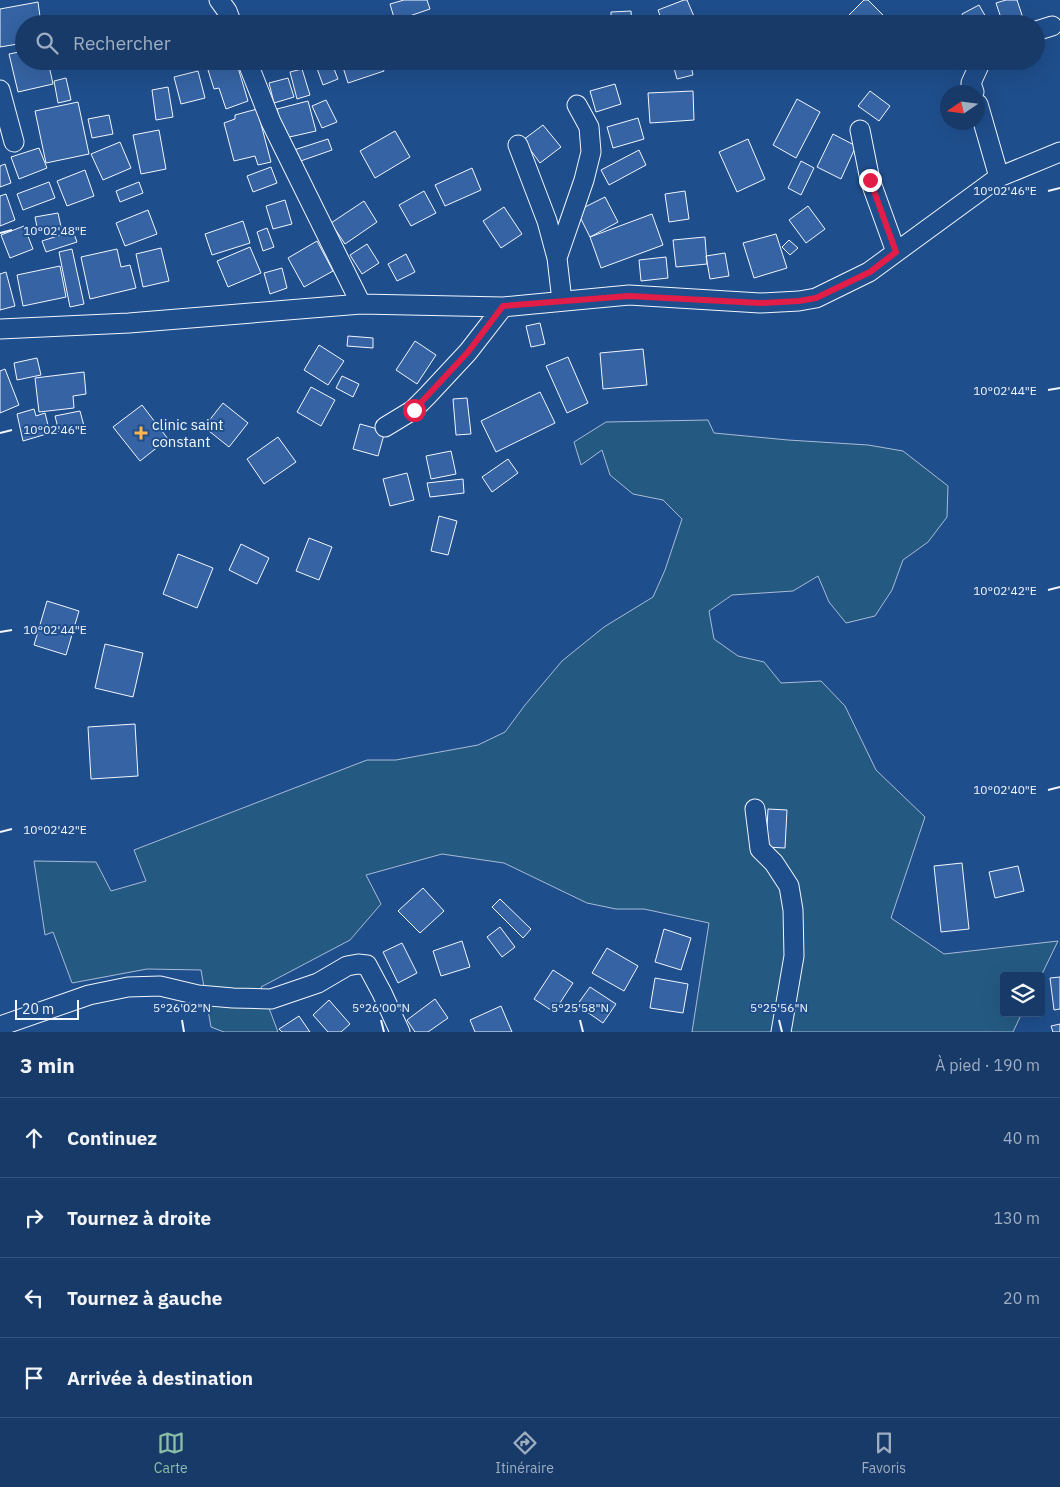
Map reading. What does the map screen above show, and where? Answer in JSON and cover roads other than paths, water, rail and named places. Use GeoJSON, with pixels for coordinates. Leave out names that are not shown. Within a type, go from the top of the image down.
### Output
{"type":"FeatureCollection","features":[{"type":"Feature","properties":{"kind":"street"},"geometry":{"type":"LineString","coordinates":[[219,0],[229,15]]}},
{"type":"Feature","properties":{"kind":"street"},"geometry":{"type":"LineString","coordinates":[[251,70],[271,122],[361,304]]}},
{"type":"Feature","properties":{"kind":"street"},"geometry":{"type":"LineString","coordinates":[[972,85],[978,70]]}},
{"type":"Feature","properties":{"kind":"street"},"geometry":{"type":"LineString","coordinates":[[0,90],[14,142]]}},
{"type":"Feature","properties":{"kind":"street"},"geometry":{"type":"LineString","coordinates":[[557,258],[584,180],[591,152],[589,127],[577,105]]}},
{"type":"Feature","properties":{"kind":"street"},"geometry":{"type":"LineString","coordinates":[[985,128],[999,177]]}},
{"type":"Feature","properties":{"kind":"street"},"geometry":{"type":"LineString","coordinates":[[860,130],[870,180],[896,252]]}},
{"type":"Feature","properties":{"kind":"street"},"geometry":{"type":"LineString","coordinates":[[518,144],[547,221],[557,258],[562,301]]}},
{"type":"Feature","properties":{"kind":"street"},"geometry":{"type":"LineString","coordinates":[[0,329],[129,323],[361,304],[503,306],[629,296],[760,303],[799,301],[816,298],[870,272],[999,177],[1060,152]]}},
{"type":"Feature","properties":{"kind":"street"},"geometry":{"type":"LineString","coordinates":[[385,427],[414,410],[468,352],[503,306]]}},
{"type":"Feature","properties":{"kind":"street"},"geometry":{"type":"LineString","coordinates":[[755,809],[760,849],[774,863],[789,886],[793,910],[794,956],[781,1032]]}},
{"type":"Feature","properties":{"kind":"street"},"geometry":{"type":"LineString","coordinates":[[0,1026],[89,995],[128,987],[160,986],[198,995],[272,999],[318,983],[347,966],[358,964],[367,965],[400,1032]]}},
{"type":"Feature","properties":{"kind":"place","name":"clinic saint constant"},"geometry":{"type":"Point","coordinates":[141,433]}}]}
